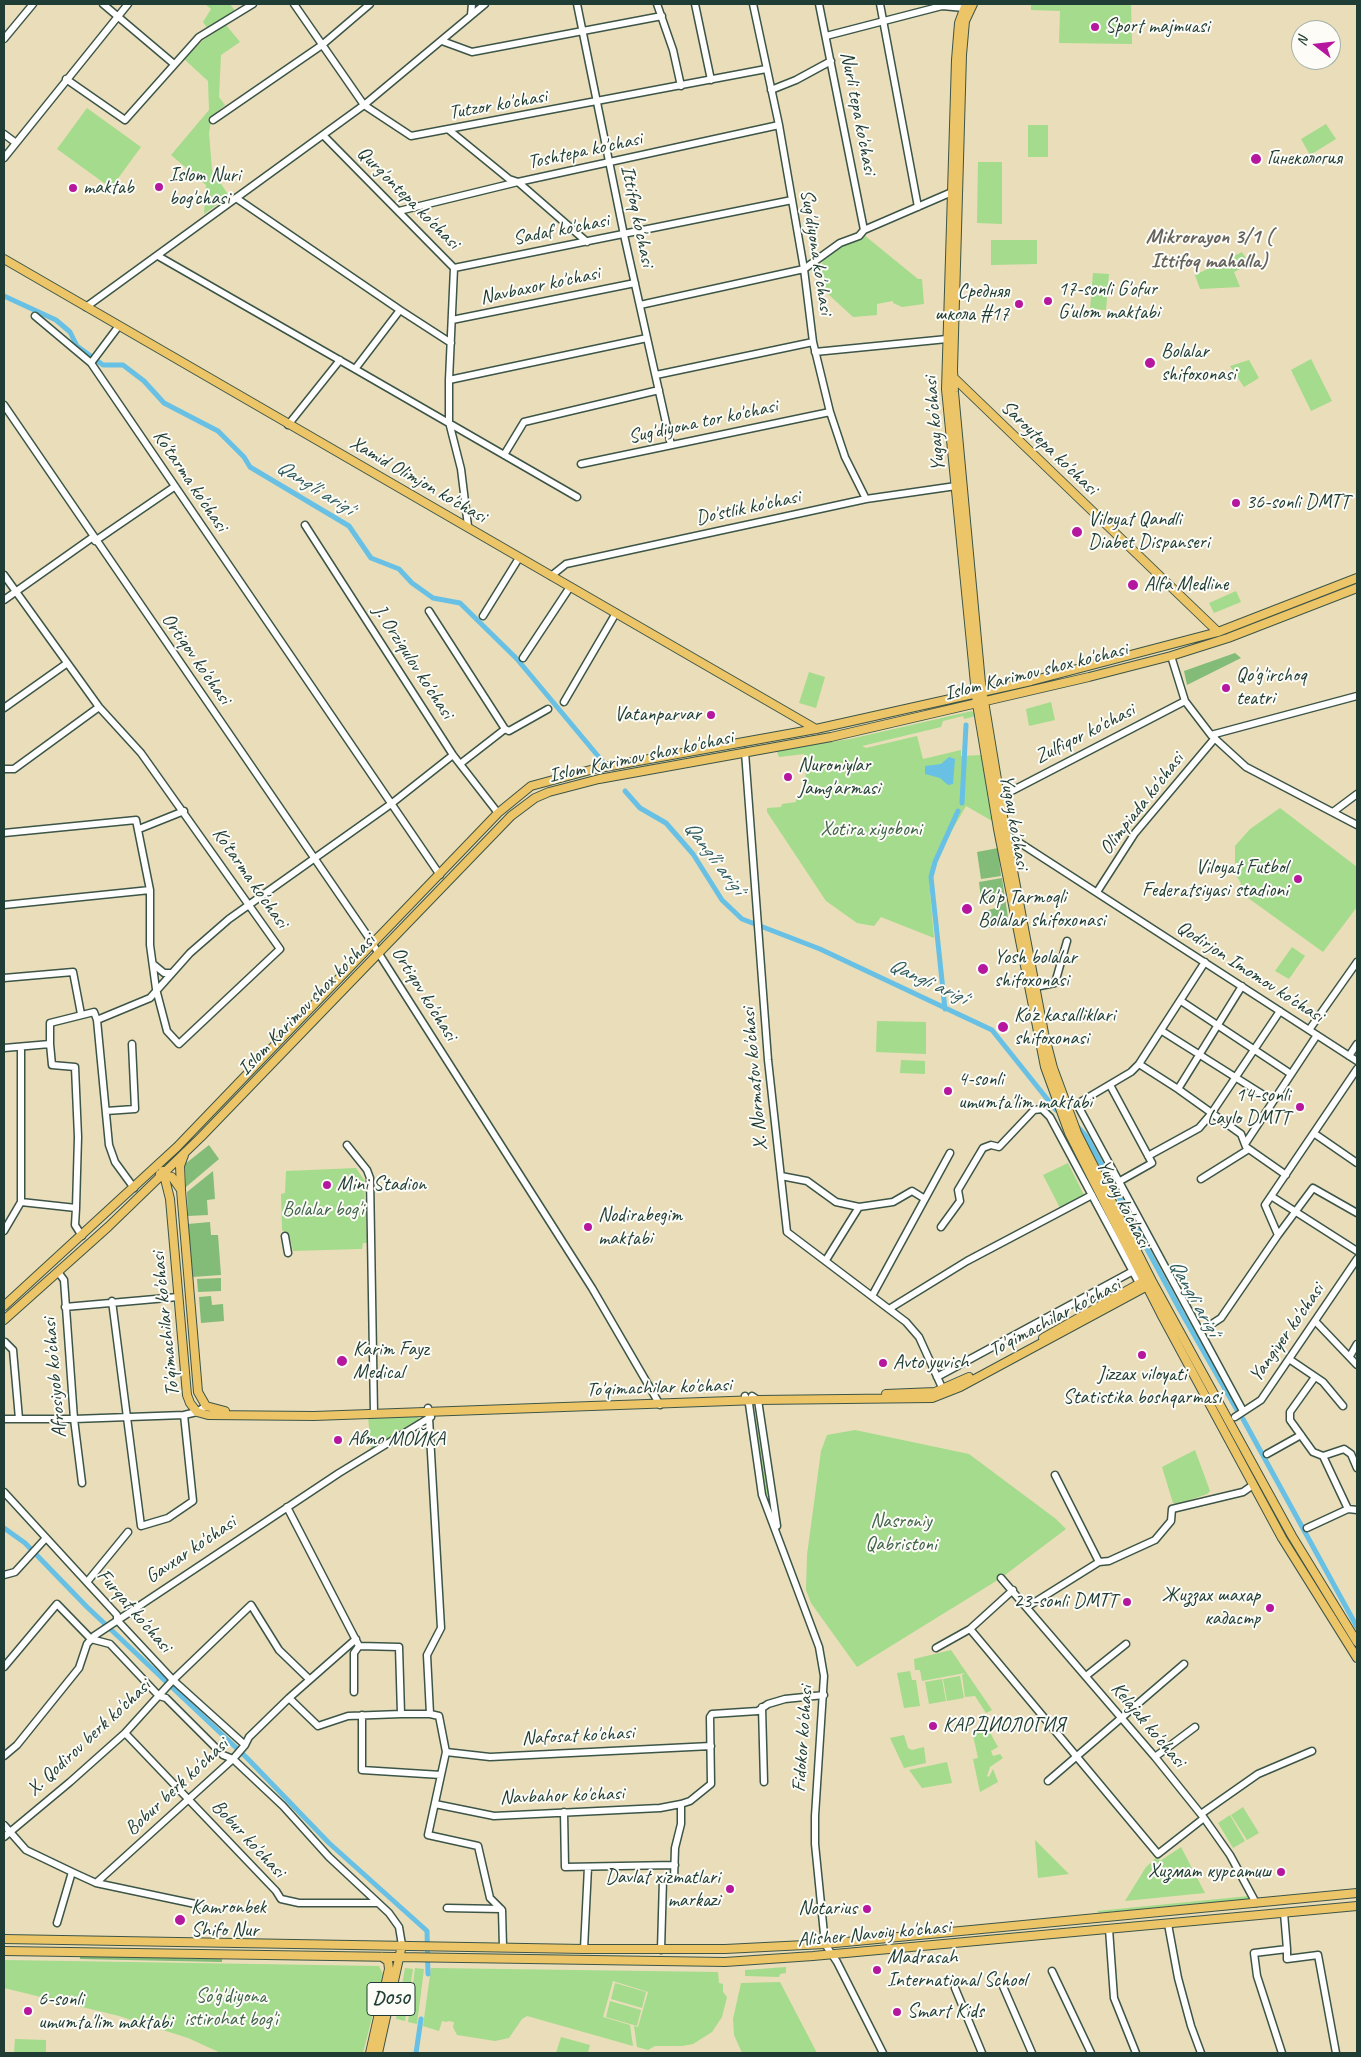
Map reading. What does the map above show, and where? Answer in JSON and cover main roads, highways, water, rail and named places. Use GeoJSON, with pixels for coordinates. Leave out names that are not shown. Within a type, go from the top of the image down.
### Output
{"type":"FeatureCollection","features":[{"type":"Feature","properties":{"kind":"main road","name":"Yugay ko'chasi"},"geometry":{"type":"LineString","coordinates":[[973,4],[965,21],[962,55],[953,377],[979,694]]}},
{"type":"Feature","properties":{"kind":"main road","name":"Yugay ko'chasi"},"geometry":{"type":"LineString","coordinates":[[960,5],[956,60],[946,370],[956,486],[980,703],[998,829],[1044,1067],[1069,1134],[1253,1486],[1282,1538],[1357,1658]]}},
{"type":"Feature","properties":{"kind":"main road","name":"Xamid Olimjon ko'chasi"},"geometry":{"type":"LineString","coordinates":[[4,259],[118,327],[468,526],[816,729]]}},
{"type":"Feature","properties":{"kind":"main road","name":"Saroytepa ko'chasi"},"geometry":{"type":"LineString","coordinates":[[946,370],[1218,632]]}},
{"type":"Feature","properties":{"kind":"main road","name":"Islom Karimov shox ko'chasi"},"geometry":{"type":"LineString","coordinates":[[4,1306],[167,1157],[498,813],[531,786],[587,771],[816,729],[979,694],[1218,632],[1357,578]]}},
{"type":"Feature","properties":{"kind":"main road","name":"Islom Karimov shox ko'chasi"},"geometry":{"type":"LineString","coordinates":[[4,1320],[146,1191],[186,1152],[511,816],[535,798],[574,785],[831,737],[1172,656],[1241,633],[1357,588]]}},
{"type":"Feature","properties":{"kind":"main road","name":"Yugay ko'chasi"},"geometry":{"type":"LineString","coordinates":[[980,703],[1000,797],[1035,986],[1053,1068],[1077,1133],[1147,1282],[1225,1414],[1292,1536],[1357,1642]]}},
{"type":"Feature","properties":{"kind":"main road"},"geometry":{"type":"LineString","coordinates":[[668,756],[664,757],[662,762],[664,765],[669,766]]}},
{"type":"Feature","properties":{"kind":"main road","name":"To'qimachilar ko'chasi"},"geometry":{"type":"LineString","coordinates":[[186,1152],[180,1166],[181,1190],[198,1392],[206,1406],[217,1411],[428,1413],[750,1398],[928,1398],[944,1392],[1086,1321],[1147,1282]]}},
{"type":"Feature","properties":{"kind":"main road","name":"To'qimachilar ko'chasi"},"geometry":{"type":"LineString","coordinates":[[167,1157],[163,1165],[163,1174],[170,1199],[187,1395],[197,1412],[226,1416],[314,1416],[374,1411]]}},
{"type":"Feature","properties":{"kind":"main road"},"geometry":{"type":"LineString","coordinates":[[146,1177],[163,1174],[172,1177],[181,1190]]}},
{"type":"Feature","properties":{"kind":"main road"},"geometry":{"type":"LineString","coordinates":[[146,1191],[158,1188],[167,1193],[170,1199]]}},
{"type":"Feature","properties":{"kind":"main road"},"geometry":{"type":"LineString","coordinates":[[178,1298],[182,1294],[190,1297]]}},
{"type":"Feature","properties":{"kind":"main road","name":"To'qimachilar ko'chasi"},"geometry":{"type":"LineString","coordinates":[[428,1413],[659,1403]]}},
{"type":"Feature","properties":{"kind":"main road","name":"Alisher Navoiy ko'chasi"},"geometry":{"type":"LineString","coordinates":[[4,1939],[661,1950],[825,1944],[1357,1893]]}},
{"type":"Feature","properties":{"kind":"main road","name":"Alisher Navoiy ko'chasi"},"geometry":{"type":"LineString","coordinates":[[4,1951],[725,1962],[1357,1906]]}},
{"type":"Feature","properties":{"kind":"main road"},"geometry":{"type":"LineString","coordinates":[[1072,1920],[1074,1932]]}},
{"type":"Feature","properties":{"kind":"main road","name":"D050"},"geometry":{"type":"LineString","coordinates":[[382,1945],[396,1958],[402,1945]]}},
{"type":"Feature","properties":{"kind":"main road","name":"D050"},"geometry":{"type":"LineString","coordinates":[[378,2053],[393,1969],[388,1961],[382,1957]]}},
{"type":"Feature","properties":{"kind":"main road"},"geometry":{"type":"LineString","coordinates":[[393,1969],[396,1958]]}},
{"type":"Feature","properties":{"kind":"main road","name":"D050"},"geometry":{"type":"LineString","coordinates":[[370,2053],[393,1969]]}},
{"type":"Feature","properties":{"kind":"water"},"geometry":{"type":"Polygon","coordinates":[[[949,757],[955,759],[953,784],[948,785],[940,778],[925,774],[925,766],[941,764],[949,757]]]}},
{"type":"Feature","properties":{"kind":"waterway","name":"Qang'li arig'i"},"geometry":{"type":"LineString","coordinates":[[4,296],[56,320],[70,332],[77,346],[103,365],[123,365],[144,381],[164,403],[218,431],[244,457],[250,467],[349,526],[371,558],[399,569],[412,583],[433,598],[460,603],[517,659],[603,762]]}},
{"type":"Feature","properties":{"kind":"waterway"},"geometry":{"type":"LineString","coordinates":[[962,803],[966,725]]}},
{"type":"Feature","properties":{"kind":"waterway","name":"Qangli arig'i"},"geometry":{"type":"LineString","coordinates":[[625,791],[640,808],[666,823],[693,854],[722,900],[742,919],[820,949],[992,1030],[1056,1110]]}},
{"type":"Feature","properties":{"kind":"waterway"},"geometry":{"type":"LineString","coordinates":[[945,1009],[931,877],[935,862],[958,811]]}},
{"type":"Feature","properties":{"kind":"waterway","name":"Qangli arig'i"},"geometry":{"type":"LineString","coordinates":[[1076,1125],[1086,1136],[1180,1310],[1237,1410]]}},
{"type":"Feature","properties":{"kind":"waterway","name":"Qangli arig'i"},"geometry":{"type":"LineString","coordinates":[[1243,1419],[1357,1627]]}},
{"type":"Feature","properties":{"kind":"waterway"},"geometry":{"type":"LineString","coordinates":[[4,1528],[25,1543],[87,1607],[247,1758],[329,1843],[427,1931],[428,1974]]}},
{"type":"Feature","properties":{"kind":"waterway"},"geometry":{"type":"LineString","coordinates":[[416,2053],[421,2019]]}},
{"type":"Feature","properties":{"kind":"place","name":"Sport majmuasi"},"geometry":{"type":"Point","coordinates":[1095,27]}},
{"type":"Feature","properties":{"kind":"place","name":"Гинекология"},"geometry":{"type":"Point","coordinates":[1256,159]}},
{"type":"Feature","properties":{"kind":"place","name":"Islom Nuri bog'chasi"},"geometry":{"type":"Point","coordinates":[159,187]}},
{"type":"Feature","properties":{"kind":"place","name":"maktab"},"geometry":{"type":"Point","coordinates":[73,188]}},
{"type":"Feature","properties":{"kind":"place","name":"17-sonli G'ofur G'ulom maktabi"},"geometry":{"type":"Point","coordinates":[1048,301]}},
{"type":"Feature","properties":{"kind":"place","name":"Средняя школа #17"},"geometry":{"type":"Point","coordinates":[1019,304]}},
{"type":"Feature","properties":{"kind":"place","name":"Bolalar shifoxonasi"},"geometry":{"type":"Point","coordinates":[1150,363]}},
{"type":"Feature","properties":{"kind":"place","name":"36-sonli DMTT"},"geometry":{"type":"Point","coordinates":[1236,503]}},
{"type":"Feature","properties":{"kind":"place","name":"Viloyat Qandli Diabet Dispanseri"},"geometry":{"type":"Point","coordinates":[1077,532]}},
{"type":"Feature","properties":{"kind":"place","name":"Alfa Medline"},"geometry":{"type":"Point","coordinates":[1133,585]}},
{"type":"Feature","properties":{"kind":"place","name":"Qo'g'irchoq teatri"},"geometry":{"type":"Point","coordinates":[1226,688]}},
{"type":"Feature","properties":{"kind":"place","name":"Vatanparvar"},"geometry":{"type":"Point","coordinates":[711,715]}},
{"type":"Feature","properties":{"kind":"place","name":"Nuroniylar Jamg'armasi"},"geometry":{"type":"Point","coordinates":[788,777]}},
{"type":"Feature","properties":{"kind":"place","name":"Viloyat Futbol Federatsiyasi stadioni"},"geometry":{"type":"Point","coordinates":[1298,879]}},
{"type":"Feature","properties":{"kind":"place","name":"Ko'p Tarmoqli Bolalar shifoxonasi"},"geometry":{"type":"Point","coordinates":[967,909]}},
{"type":"Feature","properties":{"kind":"place","name":"Yosh bolalar shifoxonasi"},"geometry":{"type":"Point","coordinates":[983,969]}},
{"type":"Feature","properties":{"kind":"place","name":"Ko'z kasalliklari shifoxonasi"},"geometry":{"type":"Point","coordinates":[1003,1027]}},
{"type":"Feature","properties":{"kind":"place","name":"4-sonli umumta'lim maktabi"},"geometry":{"type":"Point","coordinates":[948,1091]}},
{"type":"Feature","properties":{"kind":"place","name":"14-sonli Laylo DMTT"},"geometry":{"type":"Point","coordinates":[1300,1107]}},
{"type":"Feature","properties":{"kind":"place","name":"Mini Stadion"},"geometry":{"type":"Point","coordinates":[327,1185]}},
{"type":"Feature","properties":{"kind":"place","name":"Nodirabegim maktabi"},"geometry":{"type":"Point","coordinates":[588,1227]}},
{"type":"Feature","properties":{"kind":"place","name":"Jizzax viloyati Statistika boshqarmasi"},"geometry":{"type":"Point","coordinates":[1142,1355]}},
{"type":"Feature","properties":{"kind":"place","name":"Karim Fayz Medical"},"geometry":{"type":"Point","coordinates":[342,1361]}},
{"type":"Feature","properties":{"kind":"place","name":"Avto yuvish"},"geometry":{"type":"Point","coordinates":[883,1363]}},
{"type":"Feature","properties":{"kind":"place","name":"Авто МОЙКА"},"geometry":{"type":"Point","coordinates":[338,1440]}},
{"type":"Feature","properties":{"kind":"place","name":"23-sonli DMTT"},"geometry":{"type":"Point","coordinates":[1127,1602]}},
{"type":"Feature","properties":{"kind":"place","name":"Жиззах шахар кадастр"},"geometry":{"type":"Point","coordinates":[1270,1608]}},
{"type":"Feature","properties":{"kind":"place","name":"КАРДИОЛОГИЯ"},"geometry":{"type":"Point","coordinates":[933,1726]}},
{"type":"Feature","properties":{"kind":"place","name":"Хизмат курсатиш"},"geometry":{"type":"Point","coordinates":[1281,1872]}},
{"type":"Feature","properties":{"kind":"place","name":"Davlat xizmatlari markazi"},"geometry":{"type":"Point","coordinates":[730,1889]}},
{"type":"Feature","properties":{"kind":"place","name":"Notarius"},"geometry":{"type":"Point","coordinates":[867,1909]}},
{"type":"Feature","properties":{"kind":"place","name":"Kamronbek Shifo Nur"},"geometry":{"type":"Point","coordinates":[180,1920]}},
{"type":"Feature","properties":{"kind":"place","name":"Madrasah International School"},"geometry":{"type":"Point","coordinates":[877,1970]}},
{"type":"Feature","properties":{"kind":"place","name":"6-sonli umumta'lim maktabi"},"geometry":{"type":"Point","coordinates":[28,2011]}},
{"type":"Feature","properties":{"kind":"place","name":"Smart Kids"},"geometry":{"type":"Point","coordinates":[897,2012]}},
{"type":"Feature","properties":{"kind":"district","name":"Mikrorayon 3/1 ( Ittifoq mahalla)"},"geometry":{"type":"Point","coordinates":[1209,249]}},
{"type":"Feature","properties":{"kind":"park label","name":"Xotira xiyoboni"},"geometry":{"type":"Point","coordinates":[871,830]}},
{"type":"Feature","properties":{"kind":"park label","name":"Bolalar bog'i"},"geometry":{"type":"Point","coordinates":[323,1210]}},
{"type":"Feature","properties":{"kind":"park label","name":"Nasroniy Qabristoni"},"geometry":{"type":"Point","coordinates":[901,1534]}},
{"type":"Feature","properties":{"kind":"park label","name":"So'g'diyona istirohat bog'i"},"geometry":{"type":"Point","coordinates":[231,2008]}}]}
